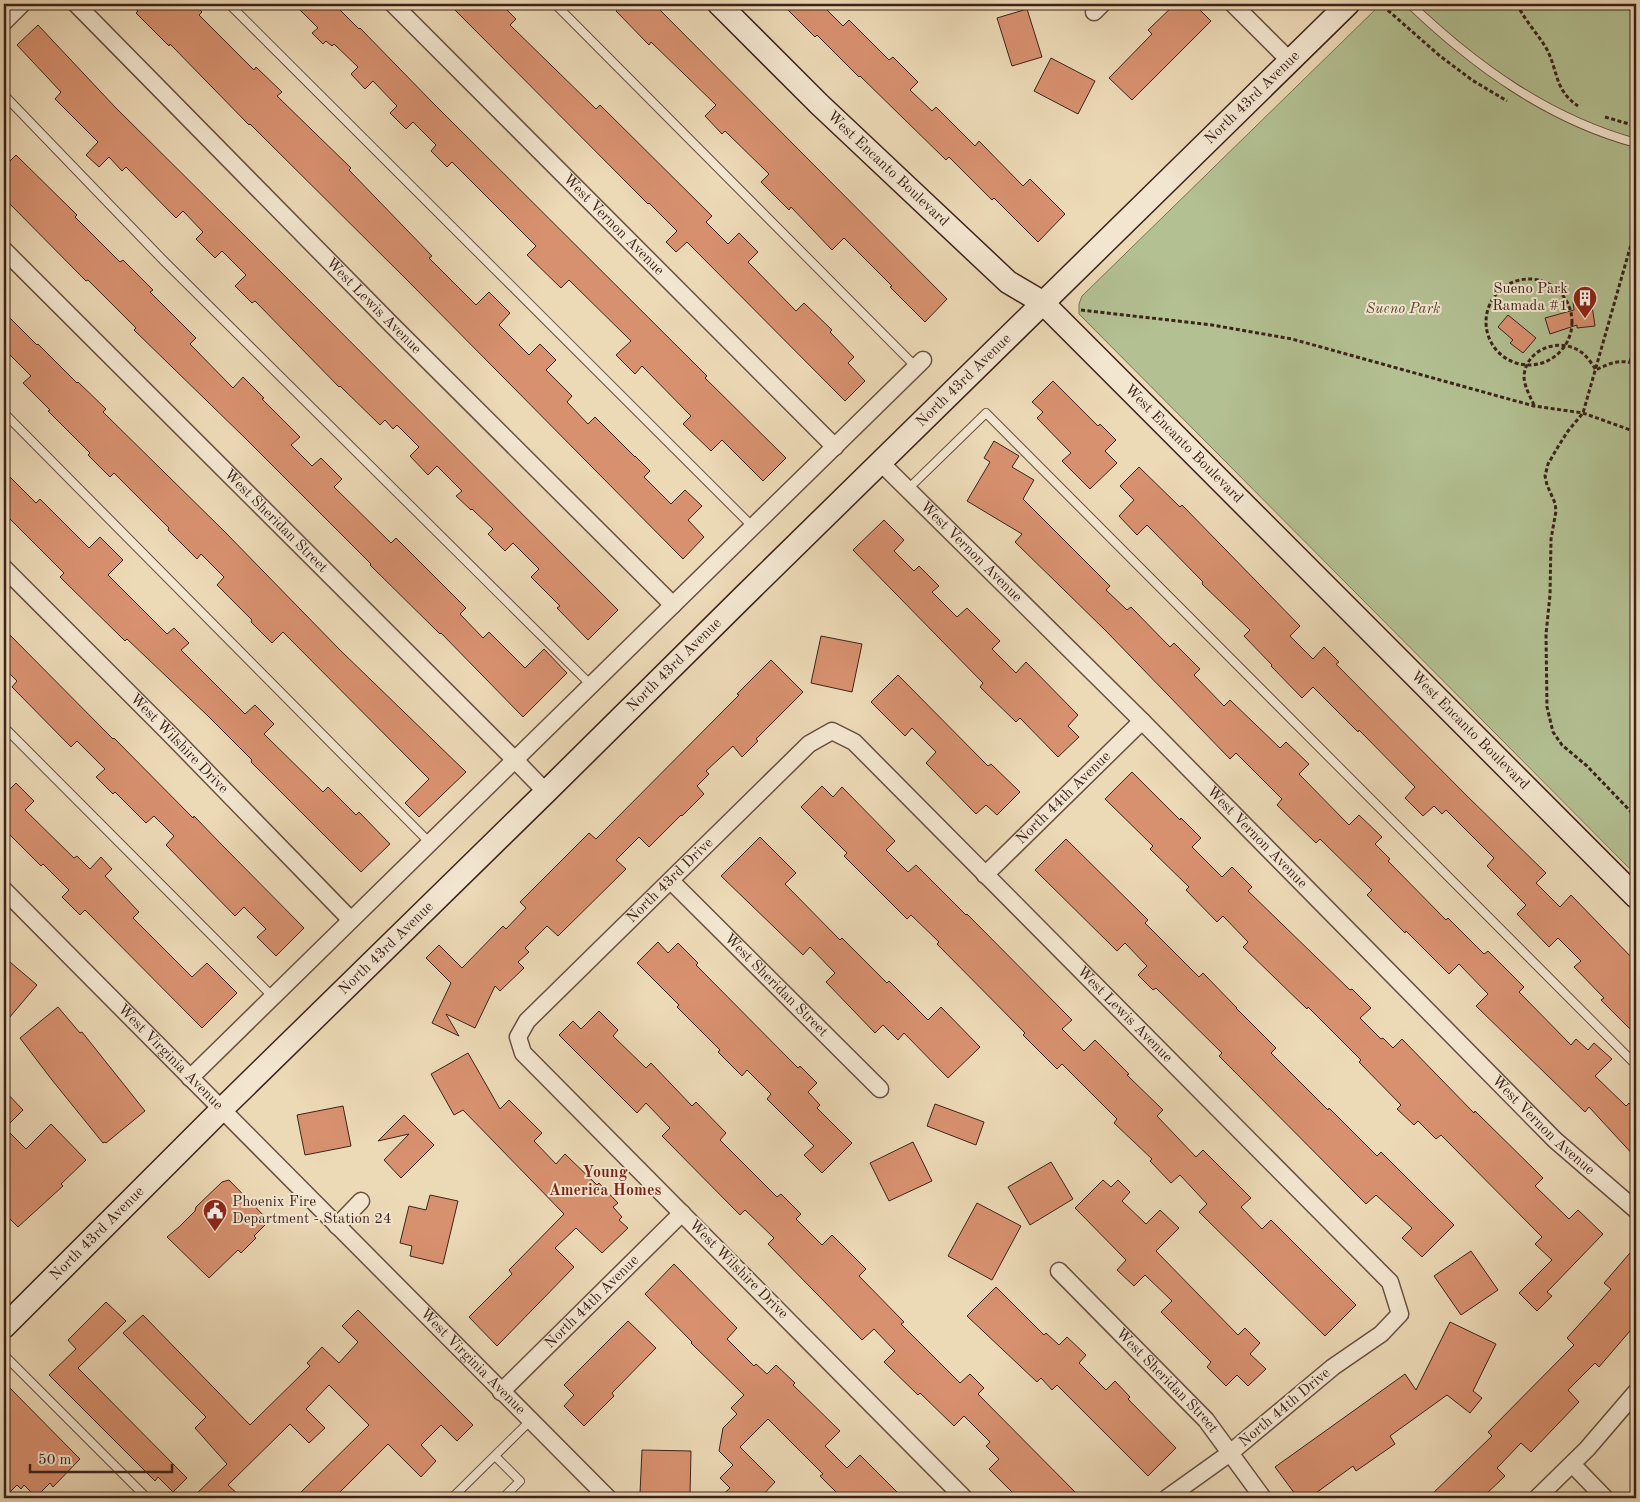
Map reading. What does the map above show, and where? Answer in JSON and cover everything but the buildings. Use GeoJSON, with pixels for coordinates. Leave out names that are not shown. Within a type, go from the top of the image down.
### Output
{"type":"FeatureCollection","features":[{"type":"Feature","properties":{"kind":"main road","name":"West Encanto Boulevard"},"geometry":{"type":"LineString","coordinates":[[719,4],[818,104],[1008,282],[1042,302],[1636,897]]}},
{"type":"Feature","properties":{"kind":"main road","name":"North 43rd Avenue"},"geometry":{"type":"LineString","coordinates":[[4,1327],[221,1110],[1042,302],[1348,4]]}},
{"type":"Feature","properties":{"kind":"street"},"geometry":{"type":"LineString","coordinates":[[4,22],[22,4]]}},
{"type":"Feature","properties":{"kind":"street","name":"West Lewis Avenue"},"geometry":{"type":"LineString","coordinates":[[76,4],[391,324],[673,605]]}},
{"type":"Feature","properties":{"kind":"street","name":"West Vernon Avenue"},"geometry":{"type":"LineString","coordinates":[[392,4],[835,447]]}},
{"type":"Feature","properties":{"kind":"street"},"geometry":{"type":"LineString","coordinates":[[1233,4],[1289,60]]}},
{"type":"Feature","properties":{"kind":"street","name":"West Sheridan Street"},"geometry":{"type":"LineString","coordinates":[[4,250],[546,792]]}},
{"type":"Feature","properties":{"kind":"street"},"geometry":{"type":"LineString","coordinates":[[190,1078],[919,364]]}},
{"type":"Feature","properties":{"kind":"street","name":"West Vernon Avenue"},"geometry":{"type":"LineString","coordinates":[[880,462],[1142,721],[1555,1140],[1636,1210]]}},
{"type":"Feature","properties":{"kind":"street","name":"West Wilshire Drive"},"geometry":{"type":"LineString","coordinates":[[4,568],[160,724],[351,920]]}},
{"type":"Feature","properties":{"kind":"street","name":"North 44th Avenue"},"geometry":{"type":"LineString","coordinates":[[986,875],[1142,721]]}},
{"type":"Feature","properties":{"kind":"street","name":"West Lewis Avenue"},"geometry":{"type":"LineString","coordinates":[[832,731],[854,742],[1390,1282],[1400,1314]]}},
{"type":"Feature","properties":{"kind":"street","name":"North 43rd Drive"},"geometry":{"type":"LineString","coordinates":[[518,1038],[527,1021],[809,744],[832,731]]}},
{"type":"Feature","properties":{"kind":"street","name":"West Sheridan Street"},"geometry":{"type":"LineString","coordinates":[[671,881],[880,1089]]}},
{"type":"Feature","properties":{"kind":"street","name":"West Virginia Avenue"},"geometry":{"type":"LineString","coordinates":[[4,890],[608,1498]]}},
{"type":"Feature","properties":{"kind":"street","name":"West Wilshire Drive"},"geometry":{"type":"LineString","coordinates":[[518,1038],[523,1053],[964,1498]]}},
{"type":"Feature","properties":{"kind":"street"},"geometry":{"type":"LineString","coordinates":[[337,1226],[361,1201]]}},
{"type":"Feature","properties":{"kind":"street","name":"North 44th Avenue"},"geometry":{"type":"LineString","coordinates":[[501,1392],[682,1213]]}},
{"type":"Feature","properties":{"kind":"street","name":"West Sheridan Street"},"geometry":{"type":"LineString","coordinates":[[1059,1272],[1206,1420],[1263,1498]]}},
{"type":"Feature","properties":{"kind":"street","name":"North 44th Drive"},"geometry":{"type":"LineString","coordinates":[[1167,1498],[1230,1453],[1333,1367],[1381,1334],[1400,1314]]}},
{"type":"Feature","properties":{"kind":"street"},"geometry":{"type":"LineString","coordinates":[[1537,1498],[1572,1464],[1636,1392]]}},
{"type":"Feature","properties":{"kind":"street"},"geometry":{"type":"LineString","coordinates":[[1572,1464],[1605,1498]]}},
{"type":"Feature","properties":{"kind":"lane"},"geometry":{"type":"LineString","coordinates":[[229,4],[753,527]]}},
{"type":"Feature","properties":{"kind":"lane"},"geometry":{"type":"LineString","coordinates":[[555,4],[919,364]]}},
{"type":"Feature","properties":{"kind":"lane"},"geometry":{"type":"LineString","coordinates":[[1410,4],[1471,57],[1513,88],[1538,103],[1589,128],[1636,143]]}},
{"type":"Feature","properties":{"kind":"lane"},"geometry":{"type":"LineString","coordinates":[[4,95],[163,260],[591,686]]}},
{"type":"Feature","properties":{"kind":"lane"},"geometry":{"type":"LineString","coordinates":[[4,413],[430,843]]}},
{"type":"Feature","properties":{"kind":"lane"},"geometry":{"type":"LineString","coordinates":[[908,489],[986,413],[1636,1065]]}},
{"type":"Feature","properties":{"kind":"lane"},"geometry":{"type":"LineString","coordinates":[[4,726],[273,997]]}},
{"type":"Feature","properties":{"kind":"lane"},"geometry":{"type":"LineString","coordinates":[[4,1356],[147,1498]]}},
{"type":"Feature","properties":{"kind":"lane"},"geometry":{"type":"LineString","coordinates":[[452,1498],[530,1420]]}},
{"type":"Feature","properties":{"kind":"lane"},"geometry":{"type":"LineString","coordinates":[[495,1456],[520,1481],[503,1498]]}},
{"type":"Feature","properties":{"kind":"path"},"geometry":{"type":"LineString","coordinates":[[1517,4],[1546,48],[1561,90],[1568,99],[1584,109]]}},
{"type":"Feature","properties":{"kind":"path"},"geometry":{"type":"LineString","coordinates":[[1597,114],[1636,126]]}},
{"type":"Feature","properties":{"kind":"path"},"geometry":{"type":"LineString","coordinates":[[1636,227],[1583,414],[1558,445],[1548,464],[1545,476],[1556,511],[1551,539],[1550,595],[1546,634],[1547,707],[1553,732],[1562,745],[1587,766],[1636,817]]}},
{"type":"Feature","properties":{"kind":"path"},"geometry":{"type":"LineString","coordinates":[[1537,280],[1556,289],[1573,312],[1571,331],[1566,345],[1551,359],[1542,363],[1527,365],[1513,362],[1501,355],[1489,338],[1486,324],[1488,310],[1498,292],[1516,281],[1537,280]]}},
{"type":"Feature","properties":{"kind":"path"},"geometry":{"type":"LineString","coordinates":[[1082,310],[1212,325],[1292,339],[1534,406],[1583,414],[1636,431]]}},
{"type":"Feature","properties":{"kind":"path"},"geometry":{"type":"LineString","coordinates":[[1534,406],[1524,375],[1527,365],[1534,356],[1546,347],[1566,345],[1582,352],[1596,370]]}},
{"type":"Feature","properties":{"kind":"path"},"geometry":{"type":"LineString","coordinates":[[1630,362],[1633,352]]}},
{"type":"Feature","properties":{"kind":"path"},"geometry":{"type":"LineString","coordinates":[[1596,370],[1604,365],[1620,361],[1636,365]]}},
{"type":"Feature","properties":{"kind":"green space","name":"Sueno Park"},"geometry":{"type":"Polygon","coordinates":[[[1381,4],[1636,4],[1636,875],[1079,314],[1079,304],[1082,296],[1381,4]]]}},
{"type":"Feature","properties":{"kind":"place","name":"Sueno Park Ramada #1"},"geometry":{"type":"Point","coordinates":[1585,319]}},
{"type":"Feature","properties":{"kind":"place","name":"Phoenix Fire Department - Station 24"},"geometry":{"type":"Point","coordinates":[215,1232]}},
{"type":"Feature","properties":{"kind":"district","name":"Young America Homes"},"geometry":{"type":"Point","coordinates":[605,1182]}}]}
